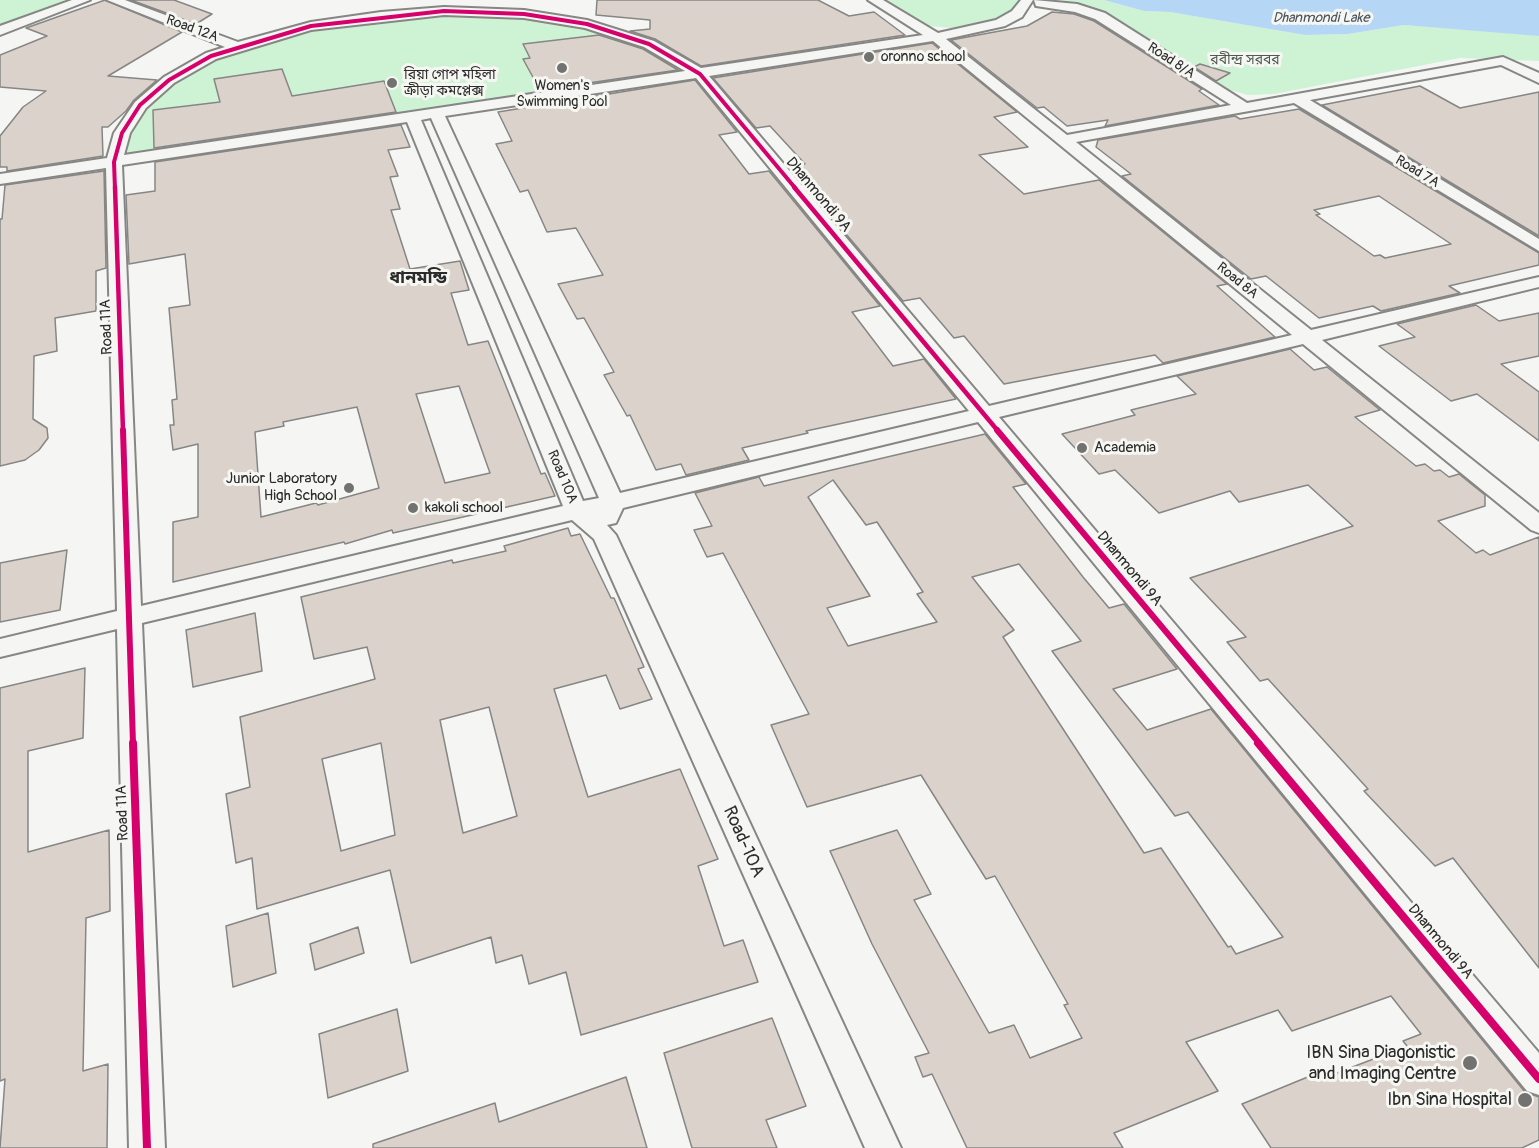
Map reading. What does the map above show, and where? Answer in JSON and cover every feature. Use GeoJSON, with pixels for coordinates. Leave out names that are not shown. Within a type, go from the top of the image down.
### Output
{"type":"FeatureCollection","features":[{"type":"Feature","properties":{"kind":"street"},"geometry":{"type":"LineString","coordinates":[[0,31],[84,0]]}},
{"type":"Feature","properties":{"kind":"street","name":"Road 12A"},"geometry":{"type":"LineString","coordinates":[[113,0],[236,46]]}},
{"type":"Feature","properties":{"kind":"street"},"geometry":{"type":"LineString","coordinates":[[874,0],[936,37]]}},
{"type":"Feature","properties":{"kind":"street","name":"Road 8/A"},"geometry":{"type":"LineString","coordinates":[[114,162],[936,37],[1000,23],[1017,14],[1033,1],[1077,8],[1100,16],[1242,106]]}},
{"type":"Feature","properties":{"kind":"street","name":"Road 11A"},"geometry":{"type":"LineString","coordinates":[[147,1148],[114,162],[122,133],[140,105],[184,70],[236,46],[289,31],[344,21],[507,6],[618,32],[649,44],[700,74]]}},
{"type":"Feature","properties":{"kind":"street","name":"Road 8/A"},"geometry":{"type":"LineString","coordinates":[[1017,14],[1045,9],[1100,16]]}},
{"type":"Feature","properties":{"kind":"street","name":"Road 8A"},"geometry":{"type":"LineString","coordinates":[[936,37],[1539,525]]}},
{"type":"Feature","properties":{"kind":"street"},"geometry":{"type":"LineString","coordinates":[[1064,140],[1242,106],[1503,61],[1539,79]]}},
{"type":"Feature","properties":{"kind":"street","name":"Dhanmondi 9A"},"geometry":{"type":"LineString","coordinates":[[700,74],[1539,1079]]}},
{"type":"Feature","properties":{"kind":"street","name":"Road 7A"},"geometry":{"type":"LineString","coordinates":[[1294,97],[1539,246]]}},
{"type":"Feature","properties":{"kind":"street"},"geometry":{"type":"LineString","coordinates":[[437,114],[613,502],[604,535]]}},
{"type":"Feature","properties":{"kind":"street","name":"Road 10A"},"geometry":{"type":"LineString","coordinates":[[413,118],[576,511],[604,535]]}},
{"type":"Feature","properties":{"kind":"street"},"geometry":{"type":"LineString","coordinates":[[0,179],[114,162]]}},
{"type":"Feature","properties":{"kind":"street"},"geometry":{"type":"LineString","coordinates":[[0,648],[1539,282]]}},
{"type":"Feature","properties":{"kind":"street","name":"Road-10A"},"geometry":{"type":"LineString","coordinates":[[604,535],[883,1148]]}},
{"type":"Feature","properties":{"kind":"green space"},"geometry":{"type":"Polygon","coordinates":[[[0,0],[76,0],[0,26],[0,0]]]}},
{"type":"Feature","properties":{"kind":"green space"},"geometry":{"type":"Polygon","coordinates":[[[884,0],[1023,0],[1018,10],[988,24],[962,29],[930,26],[884,0]]]}},
{"type":"Feature","properties":{"kind":"green space","name":"রবীন্দ্র সরবর"},"geometry":{"type":"Polygon","coordinates":[[[1055,0],[1104,0],[1144,11],[1170,12],[1305,35],[1348,34],[1404,25],[1525,34],[1539,36],[1539,61],[1460,58],[1274,94],[1248,95],[1223,88],[1092,9],[1055,0]]]}},
{"type":"Feature","properties":{"kind":"green space","name":"রিয়া গোপ মহিলা ক্রীড়া কমপ্লেক্স"},"geometry":{"type":"Polygon","coordinates":[[[446,12],[542,18],[625,37],[693,71],[125,154],[128,138],[144,107],[184,74],[228,52],[313,27],[446,12]]]}},
{"type":"Feature","properties":{"kind":"water","name":"Dhanmondi Lake"},"geometry":{"type":"Polygon","coordinates":[[[1104,0],[1539,0],[1539,36],[1404,25],[1348,34],[1305,35],[1170,12],[1144,11],[1104,0]]]}},
{"type":"Feature","properties":{"kind":"building"},"geometry":{"type":"Polygon","coordinates":[[[105,0],[182,32],[108,76],[157,80],[108,127],[102,127],[103,156],[7,171],[7,167],[0,167],[0,136],[23,107],[46,91],[0,87],[0,55],[47,36],[26,28],[105,0]]]}},
{"type":"Feature","properties":{"kind":"building"},"geometry":{"type":"Polygon","coordinates":[[[131,0],[174,0],[212,14],[196,24],[131,0]]]}},
{"type":"Feature","properties":{"kind":"building"},"geometry":{"type":"Polygon","coordinates":[[[597,0],[818,0],[849,16],[874,12],[905,35],[701,66],[655,39],[630,31],[650,29],[650,20],[596,15],[597,0]]]}},
{"type":"Feature","properties":{"kind":"building"},"geometry":{"type":"Polygon","coordinates":[[[1052,12],[1074,14],[1094,21],[1202,89],[1199,91],[1219,105],[1105,126],[1108,120],[1067,126],[1044,107],[1037,108],[951,40],[1027,26],[1052,12]]]}},
{"type":"Feature","properties":{"kind":"building"},"geometry":{"type":"Polygon","coordinates":[[[599,35],[643,49],[678,70],[540,90],[523,59],[530,58],[523,44],[599,35]]]}},
{"type":"Feature","properties":{"kind":"building"},"geometry":{"type":"Polygon","coordinates":[[[932,43],[1017,112],[994,117],[1028,147],[979,155],[1024,194],[1099,180],[1227,284],[1217,286],[1275,337],[1163,363],[1155,355],[1004,384],[964,336],[954,338],[920,298],[903,301],[789,167],[805,164],[770,126],[756,128],[713,78],[932,43]]]}},
{"type":"Feature","properties":{"kind":"building"},"geometry":{"type":"Polygon","coordinates":[[[1200,64],[1230,73],[1216,81],[1194,67],[1200,64]]]}},
{"type":"Feature","properties":{"kind":"building"},"geometry":{"type":"Polygon","coordinates":[[[282,69],[292,96],[384,81],[396,112],[154,148],[153,110],[220,102],[214,79],[282,69]]]}},
{"type":"Feature","properties":{"kind":"building"},"geometry":{"type":"Polygon","coordinates":[[[695,80],[737,132],[719,135],[749,174],[769,171],[880,306],[852,312],[893,366],[924,359],[956,399],[806,431],[808,433],[742,448],[749,460],[686,475],[681,464],[656,470],[630,415],[627,416],[604,375],[614,372],[584,318],[577,319],[558,284],[603,275],[576,228],[547,232],[528,190],[520,192],[496,144],[512,141],[498,112],[695,80]]]}},
{"type":"Feature","properties":{"kind":"building"},"geometry":{"type":"Polygon","coordinates":[[[1420,86],[1460,108],[1539,92],[1539,236],[1322,105],[1420,86]]]}},
{"type":"Feature","properties":{"kind":"building"},"geometry":{"type":"Polygon","coordinates":[[[1299,109],[1539,253],[1539,265],[1449,286],[1460,293],[1381,311],[1373,306],[1319,318],[1266,276],[1251,279],[1122,176],[1131,174],[1096,147],[1098,140],[1235,116],[1240,119],[1299,109]],[[1379,196],[1314,210],[1320,214],[1316,215],[1374,256],[1380,255],[1385,258],[1451,244],[1379,196]]]}},
{"type":"Feature","properties":{"kind":"building"},"geometry":{"type":"Polygon","coordinates":[[[401,125],[410,147],[388,150],[398,176],[390,177],[400,209],[391,210],[410,269],[460,261],[469,290],[451,293],[468,345],[488,341],[541,474],[545,473],[555,496],[393,533],[392,530],[345,544],[344,542],[173,582],[173,522],[198,517],[198,444],[173,450],[170,425],[174,425],[172,400],[177,399],[169,308],[190,305],[185,254],[129,264],[126,195],[155,191],[155,162],[401,125]],[[459,386],[416,394],[445,483],[490,473],[459,386]],[[357,407],[283,422],[284,426],[255,432],[261,517],[316,503],[318,505],[379,488],[357,407]]]}},
{"type":"Feature","properties":{"kind":"building"},"geometry":{"type":"Polygon","coordinates":[[[104,171],[106,268],[96,271],[96,311],[55,318],[57,351],[34,356],[33,419],[47,428],[48,438],[39,450],[25,460],[0,466],[0,219],[2,219],[5,185],[104,171]]]}},
{"type":"Feature","properties":{"kind":"building"},"geometry":{"type":"Polygon","coordinates":[[[1476,305],[1499,321],[1539,313],[1539,356],[1501,364],[1539,392],[1539,441],[1477,394],[1451,401],[1379,346],[1415,337],[1397,324],[1476,305]]]}},
{"type":"Feature","properties":{"kind":"building"},"geometry":{"type":"Polygon","coordinates":[[[1290,349],[1314,370],[1327,367],[1380,410],[1355,417],[1416,466],[1425,464],[1434,471],[1440,470],[1449,477],[1459,474],[1485,495],[1485,506],[1438,521],[1476,553],[1483,550],[1490,555],[1539,537],[1539,968],[1453,858],[1435,866],[1364,791],[1368,789],[1268,679],[1260,681],[1227,642],[1246,637],[1190,578],[1353,526],[1308,485],[1239,502],[1230,491],[1159,513],[1115,470],[1099,474],[1062,434],[1135,415],[1131,410],[1196,394],[1177,376],[1290,349]]]}},
{"type":"Feature","properties":{"kind":"building"},"geometry":{"type":"Polygon","coordinates":[[[985,434],[1026,484],[1013,487],[1083,577],[1109,608],[1124,604],[1177,669],[1113,689],[1147,730],[1211,709],[1525,1092],[1539,1097],[1539,1140],[1522,1148],[1271,1148],[1242,1104],[1332,1067],[1337,1073],[1407,1046],[1403,1041],[1421,1034],[1391,996],[1292,1031],[1278,1010],[1186,1042],[1218,1091],[1114,1133],[1123,1148],[967,1148],[932,1074],[923,1077],[915,1057],[929,1053],[872,944],[830,851],[897,830],[931,894],[914,900],[989,1033],[1014,1025],[1030,1058],[1082,1038],[1064,1005],[1068,1004],[995,876],[986,879],[921,775],[807,807],[771,725],[809,714],[723,553],[707,557],[694,530],[712,526],[695,493],[759,477],[764,486],[985,434]],[[833,480],[808,497],[870,596],[827,608],[848,646],[937,622],[917,594],[923,592],[877,522],[866,525],[833,480]],[[1019,564],[972,577],[1014,630],[1003,637],[1144,853],[1161,848],[1228,947],[1231,946],[1236,954],[1283,937],[1188,812],[1175,816],[1052,651],[1081,641],[1019,564]]]}},
{"type":"Feature","properties":{"kind":"building"},"geometry":{"type":"Polygon","coordinates":[[[568,528],[571,536],[580,534],[611,598],[614,598],[644,667],[638,669],[652,699],[620,709],[606,675],[554,689],[588,797],[680,769],[718,859],[698,866],[724,946],[743,940],[758,982],[581,1035],[566,972],[529,984],[522,955],[496,963],[491,937],[411,963],[390,870],[257,909],[252,858],[236,863],[226,794],[250,787],[240,717],[375,679],[367,647],[314,659],[301,597],[452,560],[453,563],[506,551],[504,546],[568,528]],[[489,707],[440,720],[463,833],[517,816],[489,707]],[[381,743],[322,759],[341,851],[395,835],[381,743]]]}},
{"type":"Feature","properties":{"kind":"building"},"geometry":{"type":"Polygon","coordinates":[[[67,550],[60,610],[0,622],[0,563],[67,550]]]}},
{"type":"Feature","properties":{"kind":"building"},"geometry":{"type":"Polygon","coordinates":[[[255,613],[262,671],[193,687],[186,630],[255,613]]]}},
{"type":"Feature","properties":{"kind":"building"},"geometry":{"type":"Polygon","coordinates":[[[85,668],[83,738],[28,751],[28,852],[109,830],[110,911],[86,918],[83,1071],[108,1064],[107,1148],[0,1148],[5,1079],[0,1081],[0,688],[85,668]]]}},
{"type":"Feature","properties":{"kind":"building"},"geometry":{"type":"Polygon","coordinates":[[[268,913],[276,973],[233,987],[226,926],[268,913]]]}},
{"type":"Feature","properties":{"kind":"building"},"geometry":{"type":"Polygon","coordinates":[[[358,927],[364,953],[315,970],[310,944],[358,927]]]}},
{"type":"Feature","properties":{"kind":"building"},"geometry":{"type":"Polygon","coordinates":[[[397,1009],[408,1071],[328,1098],[319,1034],[397,1009]]]}},
{"type":"Feature","properties":{"kind":"building"},"geometry":{"type":"Polygon","coordinates":[[[772,1018],[806,1106],[766,1120],[777,1148],[692,1148],[664,1053],[772,1018]]]}},
{"type":"Feature","properties":{"kind":"building"},"geometry":{"type":"Polygon","coordinates":[[[626,1077],[647,1148],[373,1148],[373,1144],[495,1103],[499,1122],[626,1077]]]}},
{"type":"Feature","properties":{"kind":"cycle path"},"geometry":{"type":"LineString","coordinates":[[147,1148],[114,162],[122,133],[140,105],[169,80],[211,56],[264,38],[311,26],[381,16],[444,11],[524,14],[587,24],[649,44],[700,74],[1539,1079]]}},
{"type":"Feature","properties":{"kind":"place","name":"oronno school"},"geometry":{"type":"Point","coordinates":[869,57]}},
{"type":"Feature","properties":{"kind":"place","name":"Women's Swimming Pool"},"geometry":{"type":"Point","coordinates":[562,68]}},
{"type":"Feature","properties":{"kind":"place","name":"রিয়া গোপ মহিলা ক্রীড়া কমপ্লেক্স"},"geometry":{"type":"Point","coordinates":[392,83]}},
{"type":"Feature","properties":{"kind":"place","name":"Academia"},"geometry":{"type":"Point","coordinates":[1082,448]}},
{"type":"Feature","properties":{"kind":"place","name":"Junior Laboratory High School"},"geometry":{"type":"Point","coordinates":[349,488]}},
{"type":"Feature","properties":{"kind":"place","name":"kakoli school"},"geometry":{"type":"Point","coordinates":[413,508]}},
{"type":"Feature","properties":{"kind":"place","name":"IBN Sina Diagonistic and Imaging Centre"},"geometry":{"type":"Point","coordinates":[1470,1063]}},
{"type":"Feature","properties":{"kind":"place","name":"Ibn Sina Hospital"},"geometry":{"type":"Point","coordinates":[1525,1100]}},
{"type":"Feature","properties":{"kind":"district","name":"ধানমন্ডি"},"geometry":{"type":"Point","coordinates":[418,278]}}]}
